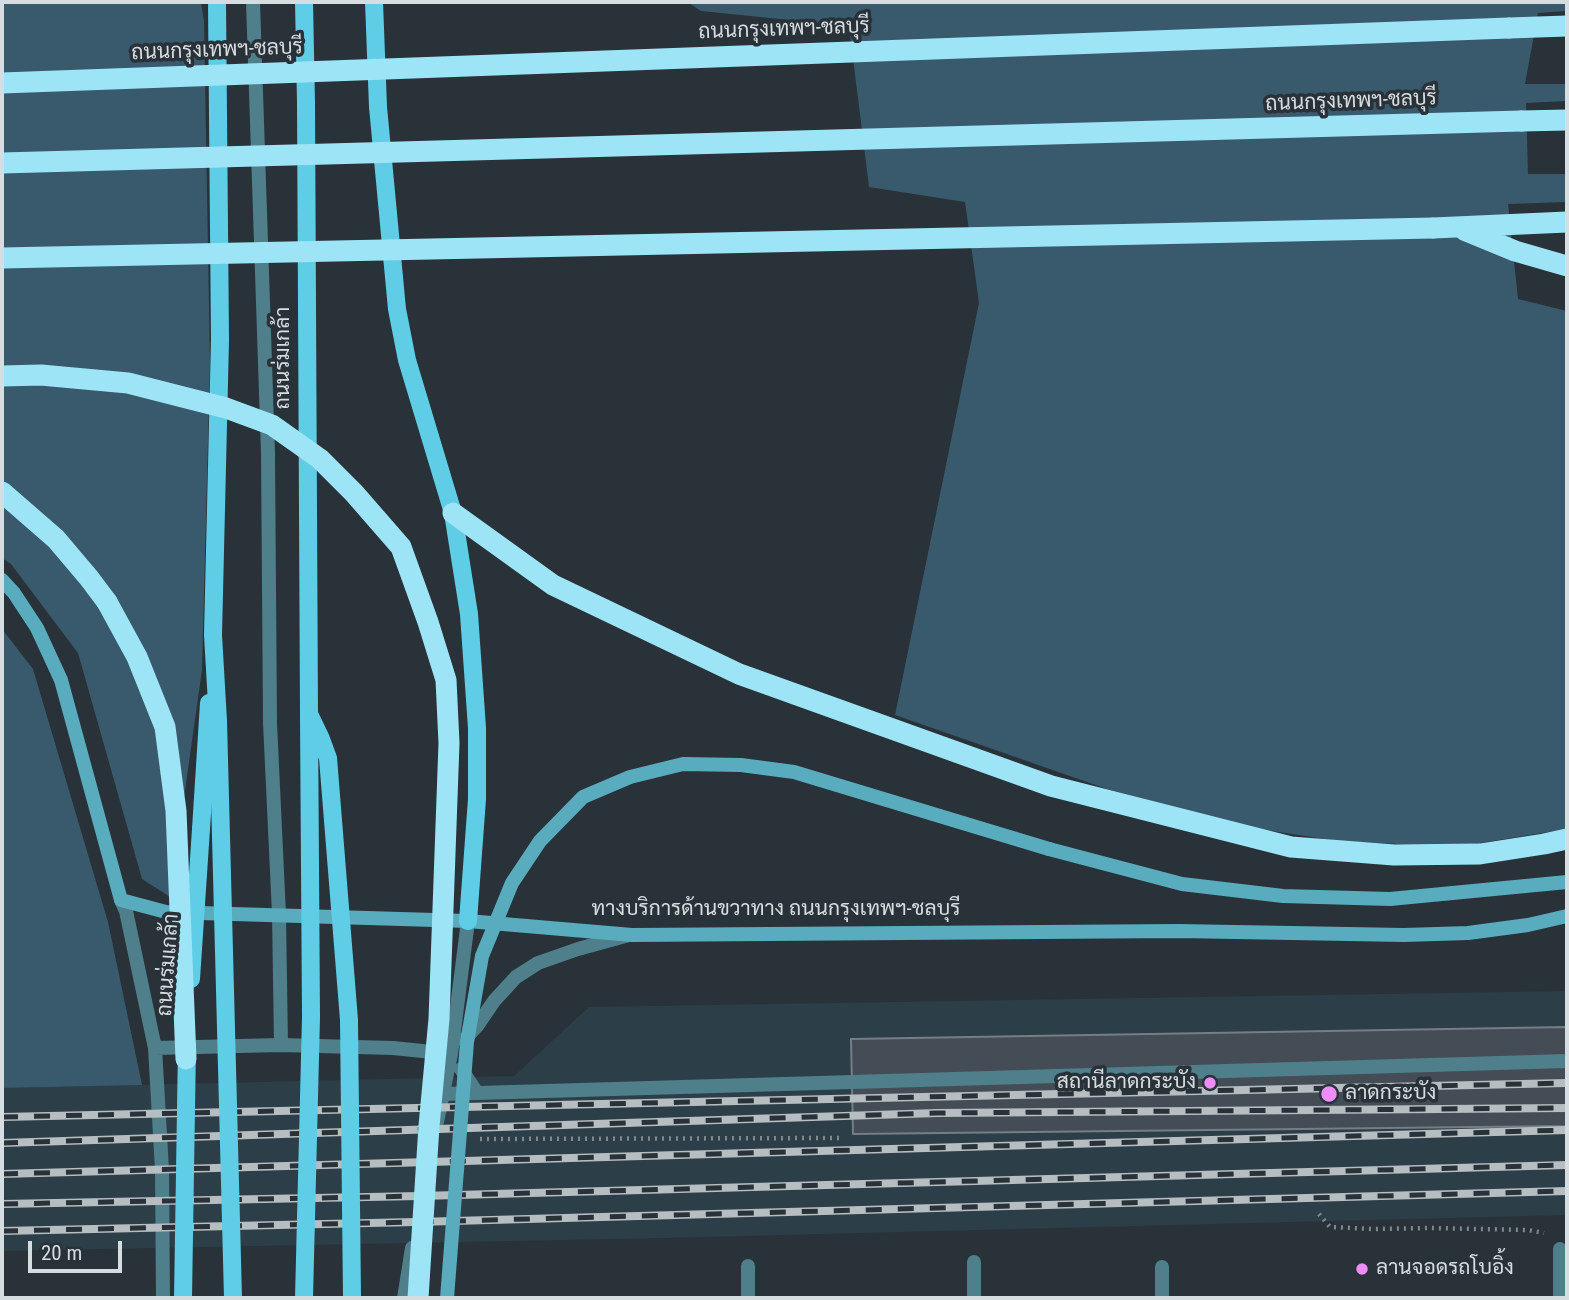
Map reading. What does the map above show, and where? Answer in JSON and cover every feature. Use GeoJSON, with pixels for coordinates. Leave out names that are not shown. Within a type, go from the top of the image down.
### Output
{"type":"FeatureCollection","features":[{"type":"Feature","properties":{"kind":"highway","name":"ถนนกรุงเทพฯ-ชลบุรี"},"geometry":{"type":"LineString","coordinates":[[2,83],[1567,26]]}},
{"type":"Feature","properties":{"kind":"highway","name":"ถนนกรุงเทพฯ-ชลบุรี"},"geometry":{"type":"LineString","coordinates":[[2,163],[1567,120]]}},
{"type":"Feature","properties":{"kind":"highway"},"geometry":{"type":"LineString","coordinates":[[2,258],[1433,228],[1567,222]]}},
{"type":"Feature","properties":{"kind":"highway"},"geometry":{"type":"LineString","coordinates":[[1455,227],[1515,251],[1567,267]]}},
{"type":"Feature","properties":{"kind":"highway"},"geometry":{"type":"LineString","coordinates":[[2,376],[41,375],[128,383],[226,408],[272,425],[320,459],[401,547],[446,680],[449,743],[439,1019],[418,1298]]}},
{"type":"Feature","properties":{"kind":"highway"},"geometry":{"type":"LineString","coordinates":[[2,492],[56,539],[107,602],[137,657],[165,727],[176,811],[186,1059]]}},
{"type":"Feature","properties":{"kind":"highway"},"geometry":{"type":"LineString","coordinates":[[453,513],[553,585],[739,674],[1051,786],[1291,846],[1394,855],[1480,854],[1567,839]]}},
{"type":"Feature","properties":{"kind":"main road","name":"ถนนร่มเกล้า"},"geometry":{"type":"LineString","coordinates":[[183,1298],[186,1059],[213,635],[219,340],[217,2]]}},
{"type":"Feature","properties":{"kind":"main road","name":"ถนนร่มเกล้า"},"geometry":{"type":"LineString","coordinates":[[304,2],[311,1017],[304,1298]]}},
{"type":"Feature","properties":{"kind":"main road"},"geometry":{"type":"LineString","coordinates":[[374,2],[378,107],[397,309],[407,360],[453,513],[469,614],[477,728],[477,799],[468,921]]}},
{"type":"Feature","properties":{"kind":"main road"},"geometry":{"type":"LineString","coordinates":[[2,580],[15,593],[37,628],[61,680],[121,900]]}},
{"type":"Feature","properties":{"kind":"main road","name":"ถนนร่มเกล้า"},"geometry":{"type":"LineString","coordinates":[[213,635],[219,721],[233,1298]]}},
{"type":"Feature","properties":{"kind":"main road","name":"ถนนร่มเกล้า"},"geometry":{"type":"LineString","coordinates":[[309,714],[328,758],[349,1020],[352,1298]]}},
{"type":"Feature","properties":{"kind":"main road"},"geometry":{"type":"LineString","coordinates":[[447,1298],[467,1042],[482,956],[512,883],[540,841],[583,797],[630,777],[683,764],[741,765],[794,772],[1049,849],[1182,884],[1283,896],[1390,899],[1567,882]]}},
{"type":"Feature","properties":{"kind":"main road","name":"ทางบริการด้านขวาทาง ถนนกรุงเทพฯ-ชลบุรี"},"geometry":{"type":"LineString","coordinates":[[121,900],[166,912],[468,921],[632,935],[1179,931],[1404,935],[1468,933],[1528,925],[1567,916]]}},
{"type":"Feature","properties":{"kind":"street"},"geometry":{"type":"LineString","coordinates":[[253,2],[268,453],[270,723],[279,914],[281,1045]]}},
{"type":"Feature","properties":{"kind":"street"},"geometry":{"type":"LineString","coordinates":[[121,900],[126,911],[155,1048],[162,1170],[163,1298]]}},
{"type":"Feature","properties":{"kind":"street"},"geometry":{"type":"LineString","coordinates":[[404,1298],[421,1196],[451,1054],[468,921]]}},
{"type":"Feature","properties":{"kind":"street"},"geometry":{"type":"LineString","coordinates":[[451,1054],[516,977],[538,963],[632,935]]}},
{"type":"Feature","properties":{"kind":"street"},"geometry":{"type":"LineString","coordinates":[[155,1048],[281,1045],[367,1047],[451,1054]]}},
{"type":"Feature","properties":{"kind":"street"},"geometry":{"type":"LineString","coordinates":[[451,1054],[477,1093]]}},
{"type":"Feature","properties":{"kind":"street"},"geometry":{"type":"LineString","coordinates":[[444,1094],[1567,1060]]}},
{"type":"Feature","properties":{"kind":"street"},"geometry":{"type":"LineString","coordinates":[[1560,1249],[1560,1298]]}},
{"type":"Feature","properties":{"kind":"street"},"geometry":{"type":"LineString","coordinates":[[974,1262],[974,1298]]}},
{"type":"Feature","properties":{"kind":"street"},"geometry":{"type":"LineString","coordinates":[[748,1266],[748,1298]]}},
{"type":"Feature","properties":{"kind":"street"},"geometry":{"type":"LineString","coordinates":[[1162,1266],[1162,1298]]}},
{"type":"Feature","properties":{"kind":"path"},"geometry":{"type":"LineString","coordinates":[[433,1139],[839,1138]]}},
{"type":"Feature","properties":{"kind":"path"},"geometry":{"type":"LineString","coordinates":[[1320,1214],[1330,1227],[1528,1230],[1555,1236],[1560,1249]]}},
{"type":"Feature","properties":{"kind":"shaded area"},"geometry":{"type":"Polygon","coordinates":[[[2,2],[201,2],[204,21],[210,364],[202,670],[170,897],[142,879],[78,653],[11,564],[2,558],[2,2]]]}},
{"type":"Feature","properties":{"kind":"shaded area"},"geometry":{"type":"Polygon","coordinates":[[[687,2],[1567,2],[1567,11],[1538,13],[1525,84],[1567,84],[1567,101],[1526,103],[1528,174],[1567,174],[1567,202],[1508,204],[1518,299],[1567,311],[1567,829],[1474,844],[1418,845],[1337,841],[1253,828],[1107,789],[895,715],[979,303],[965,202],[869,187],[849,26],[701,11],[687,2]]]}},
{"type":"Feature","properties":{"kind":"shaded area"},"geometry":{"type":"Polygon","coordinates":[[[2,629],[33,669],[108,922],[142,1085],[2,1088],[2,629]]]}},
{"type":"Feature","properties":{"kind":"shaded area"},"geometry":{"type":"Polygon","coordinates":[[[1567,991],[1567,1215],[666,1238],[2,1251],[2,1088],[514,1076],[589,1007],[1567,991]]]}},
{"type":"Feature","properties":{"kind":"building","name":"สถานีลาดกระบัง"},"geometry":{"type":"Polygon","coordinates":[[[1567,1027],[1567,1126],[853,1134],[851,1039],[1567,1027]]]}},
{"type":"Feature","properties":{"kind":"railway"},"geometry":{"type":"LineString","coordinates":[[2,1117],[1567,1083]]}},
{"type":"Feature","properties":{"kind":"railway"},"geometry":{"type":"LineString","coordinates":[[2,1143],[937,1113],[1567,1108]]}},
{"type":"Feature","properties":{"kind":"railway"},"geometry":{"type":"LineString","coordinates":[[2,1174],[1567,1130]]}},
{"type":"Feature","properties":{"kind":"railway"},"geometry":{"type":"LineString","coordinates":[[2,1204],[420,1196],[1567,1165]]}},
{"type":"Feature","properties":{"kind":"railway"},"geometry":{"type":"LineString","coordinates":[[2,1231],[1567,1191]]}},
{"type":"Feature","properties":{"kind":"place","name":"สถานีลาดกระบัง"},"geometry":{"type":"Point","coordinates":[1210,1083]}},
{"type":"Feature","properties":{"kind":"place","name":"ลาดกระบัง"},"geometry":{"type":"Point","coordinates":[1329,1094]}},
{"type":"Feature","properties":{"kind":"place","name":"ลานจอดรถโบอิ้ง"},"geometry":{"type":"Point","coordinates":[1362,1269]}}]}
